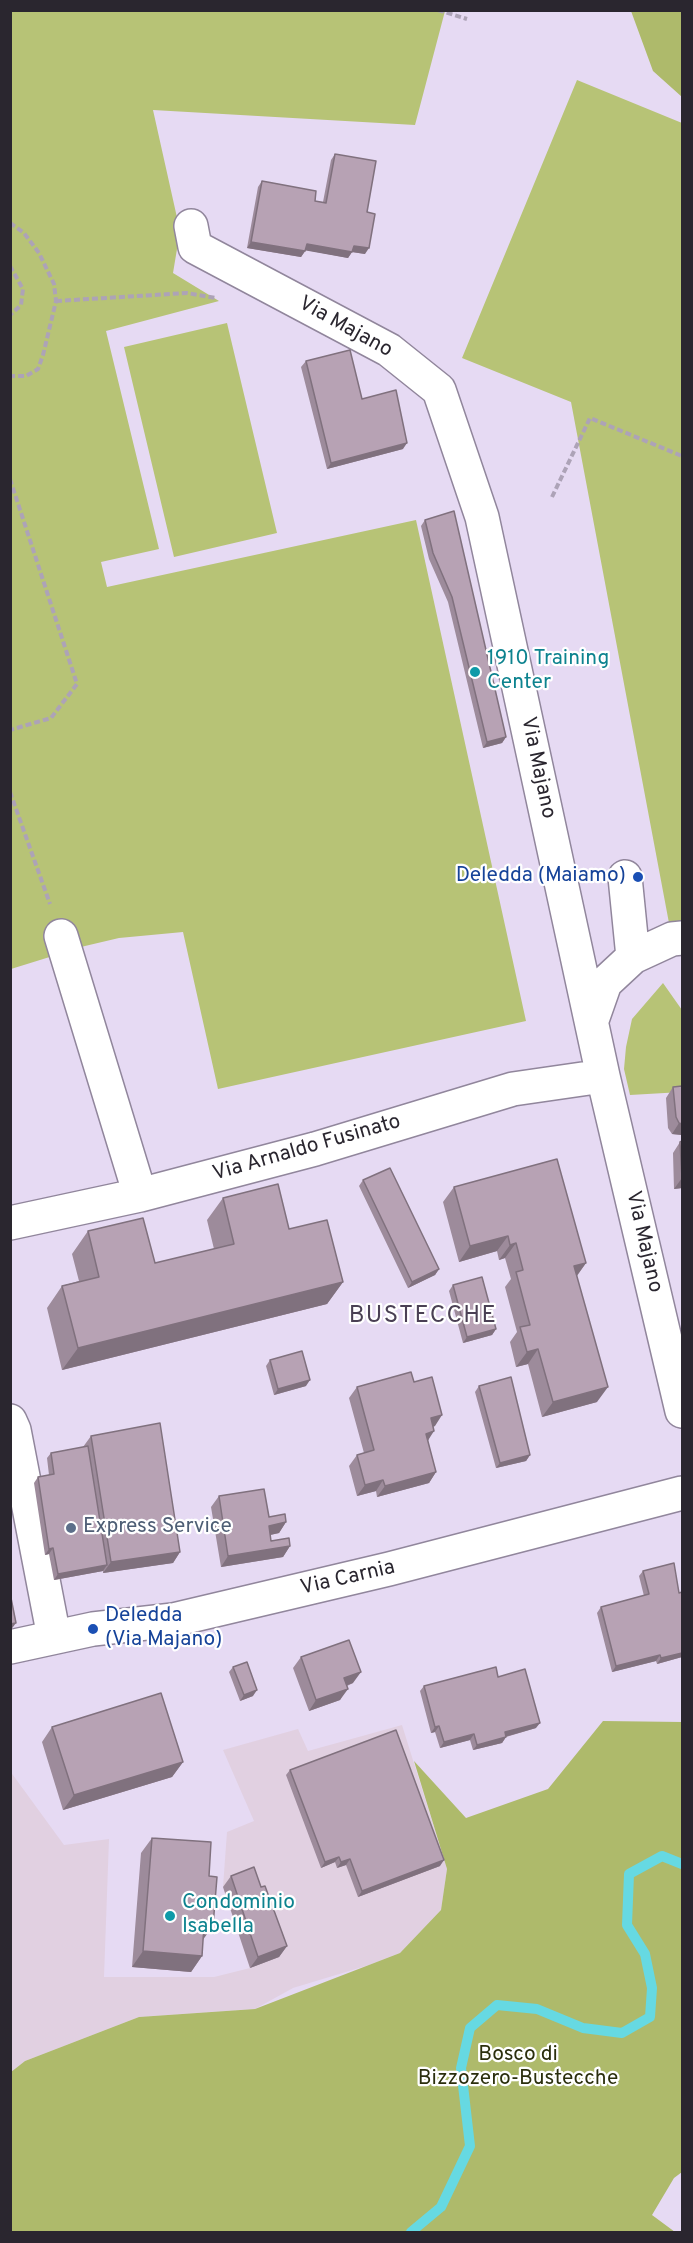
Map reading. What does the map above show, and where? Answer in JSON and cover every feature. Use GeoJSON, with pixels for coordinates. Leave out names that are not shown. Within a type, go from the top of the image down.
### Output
{"type":"FeatureCollection","features":[{"type":"Feature","properties":{"kind":"street","name":"Via Majano"},"geometry":{"type":"LineString","coordinates":[[191,226],[195,247],[389,350],[440,390],[482,517],[603,1076],[682,1411]]}},
{"type":"Feature","properties":{"kind":"street"},"geometry":{"type":"LineString","coordinates":[[625,877],[633,957]]}},
{"type":"Feature","properties":{"kind":"street"},"geometry":{"type":"LineString","coordinates":[[61,936],[140,1195]]}},
{"type":"Feature","properties":{"kind":"street"},"geometry":{"type":"LineString","coordinates":[[592,1020],[604,983],[633,957],[672,939],[682,938]]}},
{"type":"Feature","properties":{"kind":"street","name":"Via Arnaldo Fusinato"},"geometry":{"type":"LineString","coordinates":[[10,1223],[140,1195],[315,1149],[513,1089],[603,1076]]}},
{"type":"Feature","properties":{"kind":"street"},"geometry":{"type":"LineString","coordinates":[[10,1421],[14,1430],[54,1637]]}},
{"type":"Feature","properties":{"kind":"street","name":"Via Carnia"},"geometry":{"type":"LineString","coordinates":[[10,1647],[93,1629],[173,1620],[389,1569],[682,1493]]}},
{"type":"Feature","properties":{"kind":"path"},"geometry":{"type":"LineString","coordinates":[[438,10],[467,19]]}},
{"type":"Feature","properties":{"kind":"path"},"geometry":{"type":"LineString","coordinates":[[10,223],[24,232],[39,253],[54,284],[56,301],[44,355],[38,369],[26,376],[10,376]]}},
{"type":"Feature","properties":{"kind":"path"},"geometry":{"type":"LineString","coordinates":[[10,266],[23,290],[21,305],[10,315]]}},
{"type":"Feature","properties":{"kind":"path"},"geometry":{"type":"LineString","coordinates":[[56,301],[187,293],[219,298]]}},
{"type":"Feature","properties":{"kind":"path"},"geometry":{"type":"LineString","coordinates":[[552,496],[590,418],[682,456]]}},
{"type":"Feature","properties":{"kind":"path"},"geometry":{"type":"LineString","coordinates":[[10,479],[77,684],[51,718],[10,730]]}},
{"type":"Feature","properties":{"kind":"path"},"geometry":{"type":"LineString","coordinates":[[10,792],[61,936]]}},
{"type":"Feature","properties":{"kind":"shaded area"},"geometry":{"type":"Polygon","coordinates":[[[402,1725],[447,1869],[441,1910],[400,1953],[293,1988],[255,2009],[139,2017],[25,2061],[11,2072],[10,1771],[64,1845],[109,1839],[104,1977],[214,1977],[250,1968],[223,1887],[227,1832],[254,1821],[223,1750],[298,1729],[308,1751],[402,1725]]]}},
{"type":"Feature","properties":{"kind":"green space"},"geometry":{"type":"Polygon","coordinates":[[[11,11],[445,11],[415,125],[153,110],[180,231],[173,273],[219,301],[106,331],[159,549],[101,562],[107,587],[416,520],[526,1021],[218,1089],[183,932],[119,938],[11,969],[11,11]]]}},
{"type":"Feature","properties":{"kind":"green space"},"geometry":{"type":"Polygon","coordinates":[[[631,11],[682,11],[682,97],[653,71],[631,11]]]}},
{"type":"Feature","properties":{"kind":"green space"},"geometry":{"type":"Polygon","coordinates":[[[577,80],[682,123],[682,938],[672,939],[571,402],[462,358],[577,80]]]}},
{"type":"Feature","properties":{"kind":"green space"},"geometry":{"type":"Polygon","coordinates":[[[227,323],[277,533],[174,557],[124,347],[227,323]]]}},
{"type":"Feature","properties":{"kind":"green space"},"geometry":{"type":"Polygon","coordinates":[[[663,983],[682,1010],[682,1092],[630,1095],[624,1069],[632,1019],[663,983]]]}},
{"type":"Feature","properties":{"kind":"green space","name":"Bosco di Bizzozero-Bustecche"},"geometry":{"type":"Polygon","coordinates":[[[603,1721],[682,1722],[682,2172],[674,2178],[652,2215],[675,2232],[11,2232],[11,2072],[25,2061],[139,2017],[255,2009],[400,1953],[441,1910],[447,1869],[414,1761],[466,1818],[548,1789],[603,1721]]]}},
{"type":"Feature","properties":{"kind":"building"},"geometry":{"type":"Polygon","coordinates":[[[335,154],[376,161],[367,212],[375,214],[369,248],[354,246],[352,252],[307,244],[305,251],[251,242],[262,181],[316,191],[315,201],[326,203],[335,154]]]}},
{"type":"Feature","properties":{"kind":"building"},"geometry":{"type":"Polygon","coordinates":[[[350,350],[362,399],[396,390],[407,443],[331,463],[306,361],[350,350]]]}},
{"type":"Feature","properties":{"kind":"building","name":"1910 Training Center"},"geometry":{"type":"Polygon","coordinates":[[[454,511],[506,737],[487,742],[452,597],[433,553],[425,520],[454,511]]]}},
{"type":"Feature","properties":{"kind":"building"},"geometry":{"type":"Polygon","coordinates":[[[682,1086],[682,1124],[676,1117],[673,1087],[682,1086]]]}},
{"type":"Feature","properties":{"kind":"building"},"geometry":{"type":"Polygon","coordinates":[[[682,1141],[682,1178],[680,1142],[682,1141]]]}},
{"type":"Feature","properties":{"kind":"building"},"geometry":{"type":"Polygon","coordinates":[[[557,1159],[586,1263],[574,1266],[608,1387],[553,1402],[538,1349],[527,1352],[520,1327],[530,1325],[516,1272],[523,1270],[516,1243],[510,1245],[508,1236],[470,1246],[454,1187],[557,1159]]]}},
{"type":"Feature","properties":{"kind":"building"},"geometry":{"type":"Polygon","coordinates":[[[390,1168],[439,1269],[412,1282],[363,1180],[390,1168]]]}},
{"type":"Feature","properties":{"kind":"building"},"geometry":{"type":"Polygon","coordinates":[[[278,1184],[289,1229],[327,1220],[343,1282],[78,1348],[62,1286],[99,1277],[88,1231],[143,1218],[155,1263],[234,1244],[223,1198],[278,1184]]]}},
{"type":"Feature","properties":{"kind":"building"},"geometry":{"type":"Polygon","coordinates":[[[482,1277],[496,1329],[467,1337],[453,1285],[482,1277]]]}},
{"type":"Feature","properties":{"kind":"building"},"geometry":{"type":"Polygon","coordinates":[[[302,1351],[310,1380],[278,1389],[270,1360],[302,1351]]]}},
{"type":"Feature","properties":{"kind":"building"},"geometry":{"type":"Polygon","coordinates":[[[411,1372],[414,1382],[432,1377],[442,1415],[431,1418],[434,1431],[426,1434],[436,1472],[385,1486],[383,1480],[365,1485],[357,1455],[374,1450],[357,1387],[411,1372]]]}},
{"type":"Feature","properties":{"kind":"building"},"geometry":{"type":"Polygon","coordinates":[[[511,1377],[530,1455],[500,1463],[479,1386],[511,1377]]]}},
{"type":"Feature","properties":{"kind":"building"},"geometry":{"type":"Polygon","coordinates":[[[160,1423],[180,1552],[111,1562],[91,1436],[160,1423]]]}},
{"type":"Feature","properties":{"kind":"building"},"geometry":{"type":"Polygon","coordinates":[[[88,1446],[107,1565],[58,1574],[53,1548],[49,1549],[38,1477],[54,1474],[51,1453],[88,1446]]]}},
{"type":"Feature","properties":{"kind":"building"},"geometry":{"type":"Polygon","coordinates":[[[264,1489],[269,1517],[285,1514],[286,1522],[269,1526],[271,1541],[289,1538],[290,1546],[228,1556],[219,1496],[264,1489]]]}},
{"type":"Feature","properties":{"kind":"building"},"geometry":{"type":"Polygon","coordinates":[[[674,1563],[679,1593],[682,1592],[682,1653],[661,1658],[660,1655],[616,1666],[601,1607],[649,1594],[643,1571],[674,1563]]]}},
{"type":"Feature","properties":{"kind":"building"},"geometry":{"type":"Polygon","coordinates":[[[10,1593],[16,1623],[10,1624],[10,1593]]]}},
{"type":"Feature","properties":{"kind":"building"},"geometry":{"type":"Polygon","coordinates":[[[349,1640],[361,1672],[344,1678],[348,1689],[316,1700],[301,1657],[349,1640]]]}},
{"type":"Feature","properties":{"kind":"building"},"geometry":{"type":"Polygon","coordinates":[[[247,1662],[257,1690],[244,1695],[233,1667],[247,1662]]]}},
{"type":"Feature","properties":{"kind":"building"},"geometry":{"type":"Polygon","coordinates":[[[496,1667],[498,1677],[525,1669],[540,1723],[505,1732],[506,1737],[477,1745],[474,1734],[444,1742],[439,1726],[435,1727],[424,1686],[496,1667]]]}},
{"type":"Feature","properties":{"kind":"building"},"geometry":{"type":"Polygon","coordinates":[[[161,1693],[183,1762],[74,1795],[52,1727],[161,1693]]]}},
{"type":"Feature","properties":{"kind":"building"},"geometry":{"type":"Polygon","coordinates":[[[396,1730],[444,1860],[362,1891],[350,1859],[341,1862],[339,1857],[325,1862],[290,1770],[396,1730]]]}},
{"type":"Feature","properties":{"kind":"building","name":"Condominio Isabella"},"geometry":{"type":"Polygon","coordinates":[[[152,1838],[211,1842],[209,1876],[217,1877],[213,1926],[204,1925],[202,1956],[143,1951],[152,1838]]]}},
{"type":"Feature","properties":{"kind":"building"},"geometry":{"type":"Polygon","coordinates":[[[254,1867],[261,1887],[265,1886],[287,1946],[258,1957],[231,1876],[254,1867]]]}},
{"type":"Feature","properties":{"kind":"waterway"},"geometry":{"type":"LineString","coordinates":[[411,2232],[441,2207],[470,2146],[461,2068],[470,2028],[497,2005],[537,2009],[583,2028],[622,2033],[650,2017],[652,1988],[645,1954],[627,1925],[629,1874],[662,1856],[682,1864]]}},
{"type":"Feature","properties":{"kind":"place","name":"1910 Training Center"},"geometry":{"type":"Point","coordinates":[475,672]}},
{"type":"Feature","properties":{"kind":"place","name":"Deledda (Maiamo)"},"geometry":{"type":"Point","coordinates":[638,877]}},
{"type":"Feature","properties":{"kind":"place","name":"Express Service"},"geometry":{"type":"Point","coordinates":[71,1528]}},
{"type":"Feature","properties":{"kind":"place","name":"Deledda (Via Majano)"},"geometry":{"type":"Point","coordinates":[93,1629]}},
{"type":"Feature","properties":{"kind":"place","name":"Condominio Isabella"},"geometry":{"type":"Point","coordinates":[170,1916]}},
{"type":"Feature","properties":{"kind":"district","name":"BUSTECCHE"},"geometry":{"type":"Point","coordinates":[423,1317]}}]}
